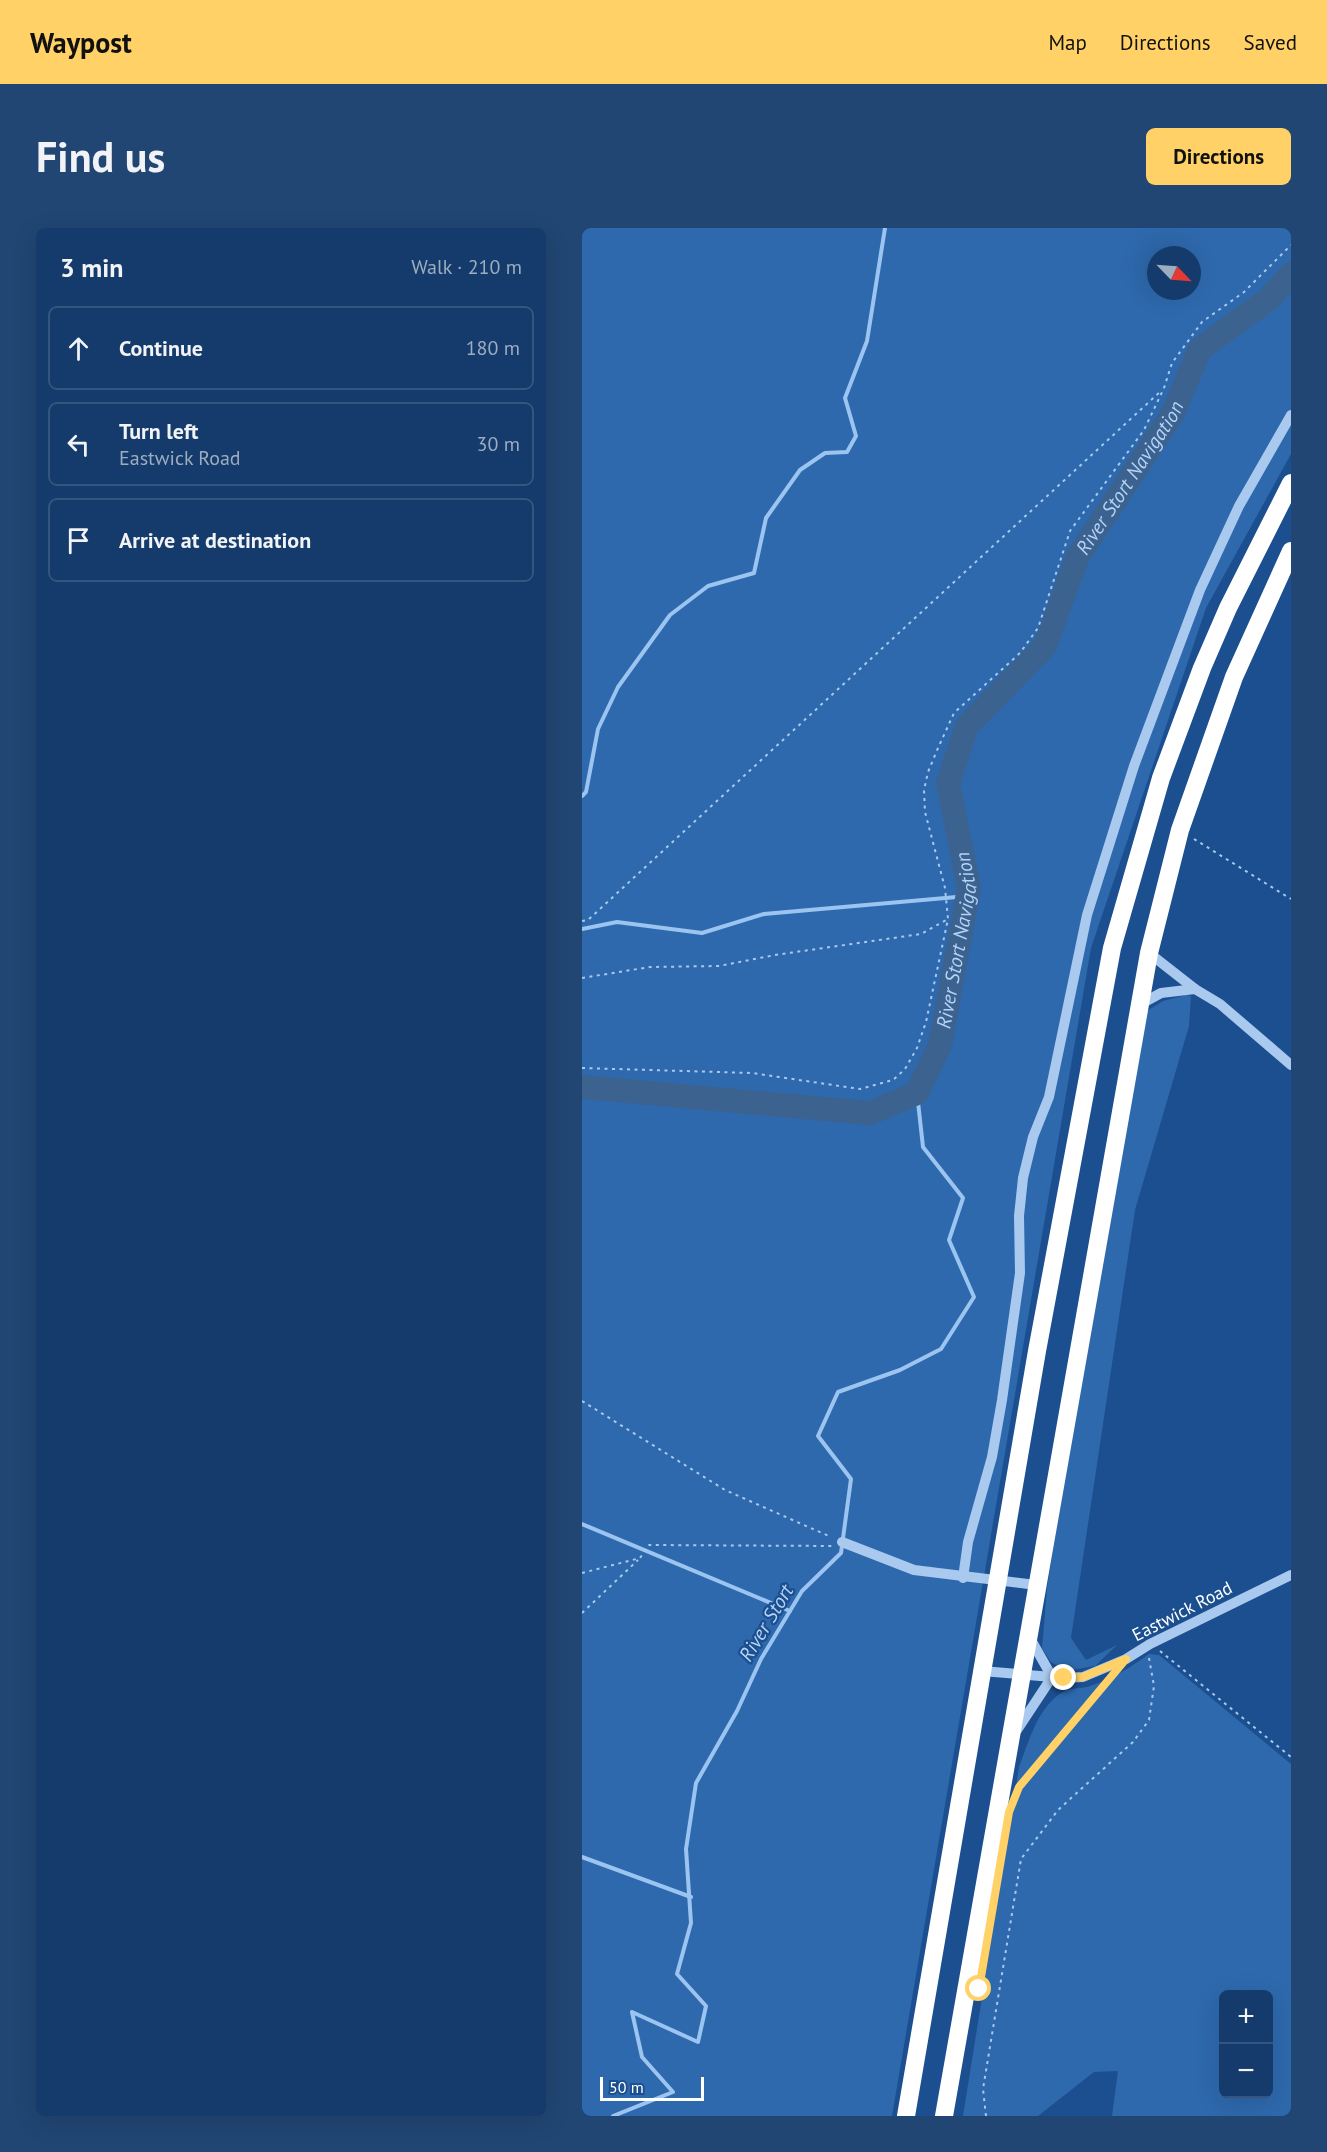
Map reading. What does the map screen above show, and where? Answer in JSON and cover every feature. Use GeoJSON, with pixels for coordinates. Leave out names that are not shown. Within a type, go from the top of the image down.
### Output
{"type":"FeatureCollection","features":[{"type":"Feature","properties":{"kind":"highway"},"geometry":{"type":"LineString","coordinates":[[906,2116],[1037,1352],[1112,948],[1161,778],[1202,668],[1228,608],[1291,483]]}},
{"type":"Feature","properties":{"kind":"highway"},"geometry":{"type":"LineString","coordinates":[[944,2116],[1138,1005],[1149,953],[1180,830],[1234,677],[1291,550]]}},
{"type":"Feature","properties":{"kind":"street"},"geometry":{"type":"LineString","coordinates":[[963,1578],[968,1542],[989,1467],[1002,1400],[1020,1273],[1019,1216],[1023,1178],[1034,1137],[1049,1097],[1087,915],[1134,766],[1200,590],[1239,506],[1291,415]]}},
{"type":"Feature","properties":{"kind":"street"},"geometry":{"type":"LineString","coordinates":[[1149,953],[1195,989],[1220,1004],[1291,1065]]}},
{"type":"Feature","properties":{"kind":"street"},"geometry":{"type":"LineString","coordinates":[[1138,1005],[1161,993],[1195,989]]}},
{"type":"Feature","properties":{"kind":"street"},"geometry":{"type":"LineString","coordinates":[[839,1541],[914,1570],[963,1578],[1036,1585]]}},
{"type":"Feature","properties":{"kind":"street","name":"Eastwick Road"},"geometry":{"type":"LineString","coordinates":[[982,1671],[1052,1677],[1083,1677],[1126,1659],[1148,1645],[1291,1575]]}},
{"type":"Feature","properties":{"kind":"street"},"geometry":{"type":"LineString","coordinates":[[1008,1747],[1027,1711],[1052,1677],[1028,1632]]}},
{"type":"Feature","properties":{"kind":"path"},"geometry":{"type":"LineString","coordinates":[[582,1068],[752,1073],[860,1089],[893,1080],[905,1069],[917,1048],[933,997],[948,919],[945,888],[925,812],[924,790],[928,772],[954,713],[1020,653],[1038,628],[1070,531],[1144,430],[1164,388],[1172,363],[1202,322],[1244,292],[1291,245]]}},
{"type":"Feature","properties":{"kind":"path"},"geometry":{"type":"LineString","coordinates":[[582,921],[588,920],[1164,388]]}},
{"type":"Feature","properties":{"kind":"path"},"geometry":{"type":"LineString","coordinates":[[1180,830],[1291,899]]}},
{"type":"Feature","properties":{"kind":"path"},"geometry":{"type":"LineString","coordinates":[[582,978],[650,967],[719,966],[775,955],[921,934],[948,919]]}},
{"type":"Feature","properties":{"kind":"path"},"geometry":{"type":"LineString","coordinates":[[582,1401],[725,1490],[839,1541]]}},
{"type":"Feature","properties":{"kind":"path"},"geometry":{"type":"LineString","coordinates":[[582,1613],[640,1558],[649,1545],[832,1546],[839,1541]]}},
{"type":"Feature","properties":{"kind":"path"},"geometry":{"type":"LineString","coordinates":[[582,1573],[640,1558]]}},
{"type":"Feature","properties":{"kind":"path"},"geometry":{"type":"LineString","coordinates":[[1148,1645],[1291,1757]]}},
{"type":"Feature","properties":{"kind":"path"},"geometry":{"type":"LineString","coordinates":[[986,2116],[983,2089],[1021,1859],[1058,1810],[1133,1742],[1149,1719],[1154,1686],[1148,1645]]}},
{"type":"Feature","properties":{"kind":"path"},"geometry":{"type":"LineString","coordinates":[[1016,1795],[1019,1787],[1126,1659]]}},
{"type":"Feature","properties":{"kind":"shaded area"},"geometry":{"type":"Polygon","coordinates":[[[582,228],[1291,228],[1291,454],[1206,608],[1091,948],[892,2116],[582,2116],[582,228]]]}},
{"type":"Feature","properties":{"kind":"shaded area"},"geometry":{"type":"Polygon","coordinates":[[[1186,995],[1191,996],[1189,1026],[1135,1210],[1071,1638],[1086,1660],[1117,1645],[1095,1666],[1065,1671],[1050,1661],[1042,1648],[1047,1588],[1099,1262],[1147,1011],[1163,1001],[1186,995]]]}},
{"type":"Feature","properties":{"kind":"shaded area"},"geometry":{"type":"Polygon","coordinates":[[[1149,1654],[1159,1655],[1291,1764],[1291,2116],[1112,2116],[1118,2071],[1094,2072],[1038,2116],[963,2116],[1019,1767],[1039,1719],[1050,1702],[1066,1690],[1089,1686],[1122,1672],[1149,1654]]]}},
{"type":"Feature","properties":{"kind":"waterway"},"geometry":{"type":"LineString","coordinates":[[582,796],[586,792],[598,729],[618,687],[670,615],[708,586],[754,573],[766,518],[800,470],[825,453],[847,452],[856,436],[845,398],[867,341],[885,228]]}},
{"type":"Feature","properties":{"kind":"waterway","name":"River Stort Navigation"},"geometry":{"type":"LineString","coordinates":[[582,1087],[870,1113],[917,1093],[940,1045],[969,888],[948,783],[967,726],[1045,646],[1077,558],[1173,413],[1200,349],[1270,298],[1291,274]]}},
{"type":"Feature","properties":{"kind":"waterway"},"geometry":{"type":"LineString","coordinates":[[582,929],[617,922],[702,933],[764,914],[968,896]]}},
{"type":"Feature","properties":{"kind":"waterway","name":"River Stort"},"geometry":{"type":"LineString","coordinates":[[613,2116],[673,2092],[642,2057],[632,2012],[698,2042],[706,2006],[677,1974],[691,1923],[686,1849],[696,1783],[737,1711],[761,1659],[802,1591],[841,1553],[851,1479],[818,1436],[838,1392],[900,1370],[941,1349],[974,1297],[949,1240],[963,1198],[923,1147],[917,1093]]}},
{"type":"Feature","properties":{"kind":"waterway"},"geometry":{"type":"LineString","coordinates":[[582,1524],[790,1611]]}},
{"type":"Feature","properties":{"kind":"waterway"},"geometry":{"type":"LineString","coordinates":[[582,1857],[691,1897]]}},
{"type":"Feature","properties":{"kind":"route"},"geometry":{"type":"LineString","coordinates":[[979,1989],[1009,1812],[1019,1787],[1126,1659],[1083,1677],[1064,1678]]}}]}
